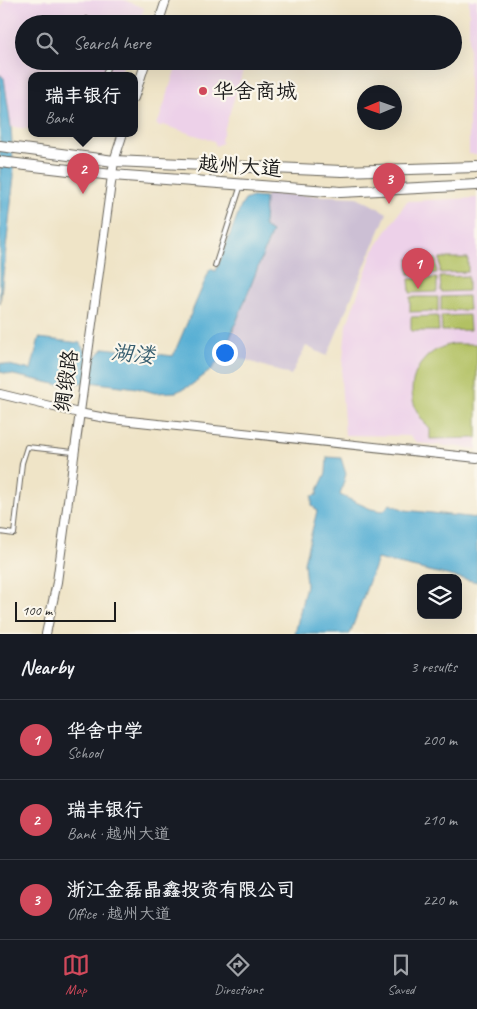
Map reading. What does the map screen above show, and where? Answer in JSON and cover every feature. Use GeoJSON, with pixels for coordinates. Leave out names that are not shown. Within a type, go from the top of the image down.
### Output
{"type":"FeatureCollection","features":[{"type":"Feature","properties":{"kind":"main road","name":"越州大道"},"geometry":{"type":"LineString","coordinates":[[0,146],[114,161],[342,171],[477,167]]}},
{"type":"Feature","properties":{"kind":"main road","name":"越州大道"},"geometry":{"type":"LineString","coordinates":[[0,162],[112,175],[341,192],[477,185]]}},
{"type":"Feature","properties":{"kind":"street"},"geometry":{"type":"LineString","coordinates":[[161,15],[166,0]]}},
{"type":"Feature","properties":{"kind":"street"},"geometry":{"type":"LineString","coordinates":[[138,83],[143,70]]}},
{"type":"Feature","properties":{"kind":"street","name":"绸缎路"},"geometry":{"type":"LineString","coordinates":[[46,634],[57,582],[73,452],[114,161],[122,137]]}},
{"type":"Feature","properties":{"kind":"street"},"geometry":{"type":"LineString","coordinates":[[0,394],[79,413],[120,420],[477,458]]}},
{"type":"Feature","properties":{"kind":"lane"},"geometry":{"type":"LineString","coordinates":[[215,266],[241,185]]}},
{"type":"Feature","properties":{"kind":"lane"},"geometry":{"type":"LineString","coordinates":[[0,532],[14,534],[22,463],[27,447],[73,452]]}},
{"type":"Feature","properties":{"kind":"shaded area"},"geometry":{"type":"Polygon","coordinates":[[[4,0],[124,0],[144,8],[142,15],[15,15],[15,70],[122,70],[121,72],[28,72],[28,129],[11,127],[4,78],[0,74],[0,11],[4,0]]]}},
{"type":"Feature","properties":{"kind":"shaded area"},"geometry":{"type":"Polygon","coordinates":[[[469,0],[477,0],[477,154],[469,154],[469,0]]]}},
{"type":"Feature","properties":{"kind":"shaded area","name":"华舍商城"},"geometry":{"type":"Polygon","coordinates":[[[175,70],[243,70],[221,140],[222,143],[216,146],[214,141],[163,125],[159,127],[156,123],[159,120],[175,70]]]}},
{"type":"Feature","properties":{"kind":"shaded area"},"geometry":{"type":"Polygon","coordinates":[[[268,194],[357,197],[387,213],[327,356],[306,346],[291,375],[224,353],[272,232],[264,227],[265,198],[268,194]]]}},
{"type":"Feature","properties":{"kind":"shaded area"},"geometry":{"type":"Polygon","coordinates":[[[477,198],[477,449],[418,443],[409,436],[345,435],[341,381],[346,327],[373,251],[407,201],[477,198]]]}},
{"type":"Feature","properties":{"kind":"green space"},"geometry":{"type":"Polygon","coordinates":[[[440,258],[468,258],[468,272],[440,273],[440,258]]]}},
{"type":"Feature","properties":{"kind":"green space"},"geometry":{"type":"Polygon","coordinates":[[[409,259],[436,259],[437,273],[409,274],[409,259]]]}},
{"type":"Feature","properties":{"kind":"green space"},"geometry":{"type":"Polygon","coordinates":[[[468,276],[468,291],[441,292],[440,277],[468,276]]]}},
{"type":"Feature","properties":{"kind":"green space"},"geometry":{"type":"Polygon","coordinates":[[[437,278],[437,292],[410,293],[409,279],[437,278]]]}},
{"type":"Feature","properties":{"kind":"green space"},"geometry":{"type":"Polygon","coordinates":[[[468,296],[469,310],[441,311],[441,297],[468,296]]]}},
{"type":"Feature","properties":{"kind":"green space"},"geometry":{"type":"Polygon","coordinates":[[[410,297],[438,297],[438,311],[410,312],[410,297]]]}},
{"type":"Feature","properties":{"kind":"green space"},"geometry":{"type":"Polygon","coordinates":[[[469,315],[470,330],[442,331],[441,316],[469,315]]]}},
{"type":"Feature","properties":{"kind":"green space"},"geometry":{"type":"Polygon","coordinates":[[[438,316],[439,331],[411,331],[411,317],[438,316]]]}},
{"type":"Feature","properties":{"kind":"green space"},"geometry":{"type":"Polygon","coordinates":[[[453,344],[477,344],[477,438],[430,439],[430,428],[420,417],[414,404],[412,391],[414,378],[419,367],[427,357],[439,349],[453,344]]]}},
{"type":"Feature","properties":{"kind":"water"},"geometry":{"type":"Polygon","coordinates":[[[0,74],[4,78],[11,127],[14,176],[0,303],[0,74]]]}},
{"type":"Feature","properties":{"kind":"water","name":"湖溇"},"geometry":{"type":"Polygon","coordinates":[[[252,197],[265,198],[264,227],[272,232],[224,353],[210,371],[190,386],[176,392],[155,393],[137,388],[90,382],[60,385],[0,372],[0,363],[31,370],[39,338],[80,343],[84,350],[95,358],[104,348],[173,356],[210,269],[216,271],[241,206],[245,200],[252,197]]]}},
{"type":"Feature","properties":{"kind":"water"},"geometry":{"type":"Polygon","coordinates":[[[327,457],[341,458],[346,474],[340,495],[371,509],[383,511],[390,504],[405,510],[477,518],[477,582],[462,579],[462,574],[442,574],[377,559],[350,634],[295,634],[306,585],[304,562],[317,511],[312,505],[312,496],[317,495],[326,473],[327,457]]]}},
{"type":"Feature","properties":{"kind":"place","name":"华舍商城"},"geometry":{"type":"Point","coordinates":[203,91]}},
{"type":"Feature","properties":{"kind":"place","name":"瑞丰银行"},"geometry":{"type":"Point","coordinates":[83,194]}},
{"type":"Feature","properties":{"kind":"place","name":"浙江金磊晶鑫投资有限公司"},"geometry":{"type":"Point","coordinates":[389,204]}},
{"type":"Feature","properties":{"kind":"place","name":"华舍中学"},"geometry":{"type":"Point","coordinates":[418,289]}}]}
